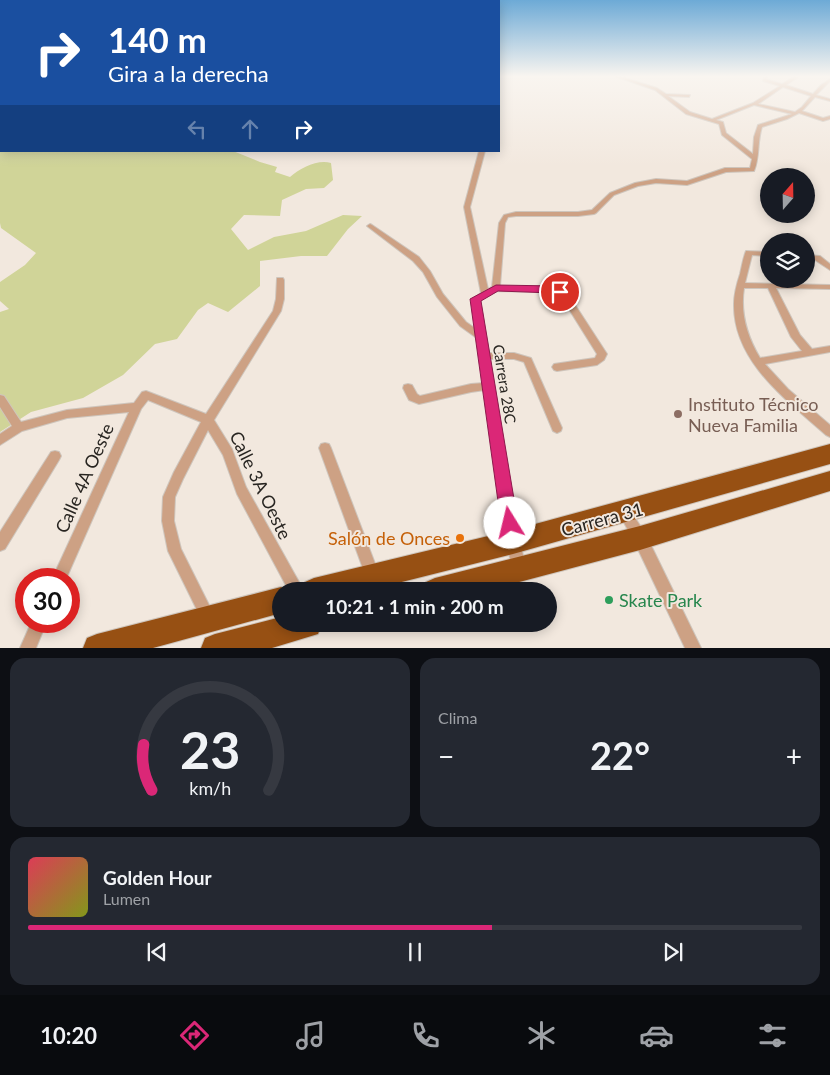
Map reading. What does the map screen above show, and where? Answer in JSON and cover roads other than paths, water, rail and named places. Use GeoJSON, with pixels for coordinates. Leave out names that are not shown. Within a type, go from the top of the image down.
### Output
{"type":"FeatureCollection","features":[{"type":"Feature","properties":{"kind":"highway","name":"Carrera 31"},"geometry":{"type":"LineString","coordinates":[[349,582],[625,513],[830,454]]}},
{"type":"Feature","properties":{"kind":"highway","name":"Carrera 31"},"geometry":{"type":"LineString","coordinates":[[471,582],[640,538],[830,481]]}},
{"type":"Feature","properties":{"kind":"highway"},"geometry":{"type":"LineString","coordinates":[[97,648],[272,602]]}},
{"type":"Feature","properties":{"kind":"highway"},"geometry":{"type":"LineString","coordinates":[[215,648],[277,632]]}},
{"type":"Feature","properties":{"kind":"street"},"geometry":{"type":"LineString","coordinates":[[680,106],[688,113],[714,119],[722,123],[724,134],[756,159]]}},
{"type":"Feature","properties":{"kind":"street"},"geometry":{"type":"LineString","coordinates":[[714,119],[748,106]]}},
{"type":"Feature","properties":{"kind":"street"},"geometry":{"type":"LineString","coordinates":[[766,106],[797,112],[823,120],[830,117]]}},
{"type":"Feature","properties":{"kind":"street"},"geometry":{"type":"LineString","coordinates":[[496,288],[502,223],[506,216],[516,214],[578,214],[594,212],[612,194],[637,184],[656,181],[688,183],[725,170],[752,170],[756,159],[756,135],[760,126],[797,112],[803,106]]}},
{"type":"Feature","properties":{"kind":"street"},"geometry":{"type":"LineString","coordinates":[[482,152],[467,207],[485,294],[496,288],[555,290],[565,296],[602,354],[601,358],[596,361],[557,367]]}},
{"type":"Feature","properties":{"kind":"street"},"geometry":{"type":"LineString","coordinates":[[370,226],[416,259],[426,271],[440,295],[463,324],[481,336]]}},
{"type":"Feature","properties":{"kind":"street"},"geometry":{"type":"LineString","coordinates":[[760,254],[749,253],[738,305],[741,335],[758,362],[771,377],[830,432]]}},
{"type":"Feature","properties":{"kind":"street"},"geometry":{"type":"LineString","coordinates":[[815,258],[830,268]]}},
{"type":"Feature","properties":{"kind":"street"},"geometry":{"type":"LineString","coordinates":[[209,619],[175,551],[168,521],[170,497],[178,476],[208,420],[277,311],[280,299],[280,280]]}},
{"type":"Feature","properties":{"kind":"street"},"geometry":{"type":"LineString","coordinates":[[742,285],[760,286]]}},
{"type":"Feature","properties":{"kind":"street"},"geometry":{"type":"LineString","coordinates":[[815,287],[830,287]]}},
{"type":"Feature","properties":{"kind":"street"},"geometry":{"type":"LineString","coordinates":[[772,288],[796,336],[810,353]]}},
{"type":"Feature","properties":{"kind":"street","name":"Carrera 28C"},"geometry":{"type":"LineString","coordinates":[[485,294],[476,299],[513,542],[519,570]]}},
{"type":"Feature","properties":{"kind":"street"},"geometry":{"type":"LineString","coordinates":[[758,362],[830,349]]}},
{"type":"Feature","properties":{"kind":"street"},"geometry":{"type":"LineString","coordinates":[[484,356],[514,356],[528,360],[557,428]]}},
{"type":"Feature","properties":{"kind":"street"},"geometry":{"type":"LineString","coordinates":[[408,388],[413,397],[419,400],[489,386]]}},
{"type":"Feature","properties":{"kind":"street","name":"Calle 4A Oeste"},"geometry":{"type":"LineString","coordinates":[[64,568],[137,406],[146,395],[208,420]]}},
{"type":"Feature","properties":{"kind":"street"},"geometry":{"type":"LineString","coordinates":[[1,404],[19,427]]}},
{"type":"Feature","properties":{"kind":"street"},"geometry":{"type":"LineString","coordinates":[[0,440],[19,427],[67,414],[137,406]]}},
{"type":"Feature","properties":{"kind":"street","name":"Calle 3A Oeste"},"geometry":{"type":"LineString","coordinates":[[208,420],[228,452],[241,490],[292,582]]}},
{"type":"Feature","properties":{"kind":"street"},"geometry":{"type":"LineString","coordinates":[[325,448],[373,576]]}},
{"type":"Feature","properties":{"kind":"street"},"geometry":{"type":"LineString","coordinates":[[0,544],[55,456]]}},
{"type":"Feature","properties":{"kind":"street"},"geometry":{"type":"LineString","coordinates":[[625,513],[640,538],[693,648]]}},
{"type":"Feature","properties":{"kind":"street"},"geometry":{"type":"LineString","coordinates":[[28,648],[35,633]]}},
{"type":"Feature","properties":{"kind":"place","name":"Instituto Técnico Nueva Familia"},"geometry":{"type":"Point","coordinates":[678,414]}},
{"type":"Feature","properties":{"kind":"place","name":"Salón de Onces"},"geometry":{"type":"Point","coordinates":[460,538]}},
{"type":"Feature","properties":{"kind":"place","name":"Skate Park"},"geometry":{"type":"Point","coordinates":[609,600]}}]}
